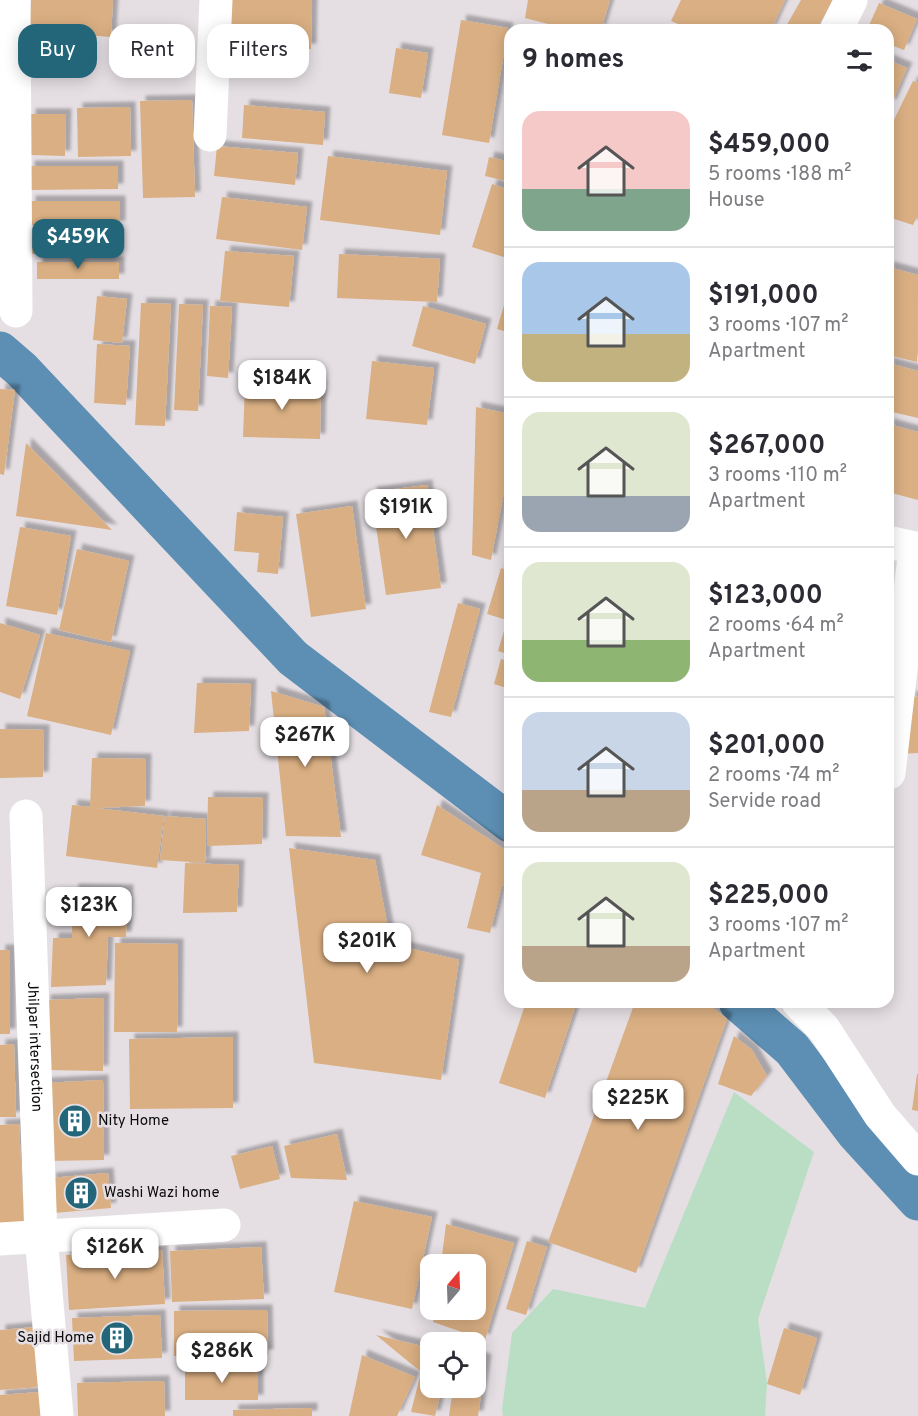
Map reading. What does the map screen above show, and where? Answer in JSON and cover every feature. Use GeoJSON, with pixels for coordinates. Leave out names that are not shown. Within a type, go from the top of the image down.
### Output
{"type":"FeatureCollection","features":[{"type":"Feature","properties":{"kind":"street"},"geometry":{"type":"LineString","coordinates":[[14,0],[16,311]]}},
{"type":"Feature","properties":{"kind":"street"},"geometry":{"type":"LineString","coordinates":[[210,135],[216,0]]}},
{"type":"Feature","properties":{"kind":"street"},"geometry":{"type":"LineString","coordinates":[[839,24],[851,0]]}},
{"type":"Feature","properties":{"kind":"street"},"geometry":{"type":"LineString","coordinates":[[894,709],[907,542]]}},
{"type":"Feature","properties":{"kind":"street","name":"Jhilpar intersection"},"geometry":{"type":"LineString","coordinates":[[26,816],[41,1236],[57,1416]]}},
{"type":"Feature","properties":{"kind":"street"},"geometry":{"type":"LineString","coordinates":[[804,1008],[824,1029],[880,1115],[918,1159]]}},
{"type":"Feature","properties":{"kind":"street"},"geometry":{"type":"LineString","coordinates":[[0,1239],[224,1225]]}},
{"type":"Feature","properties":{"kind":"green space"},"geometry":{"type":"Polygon","coordinates":[[[734,1092],[814,1152],[758,1319],[767,1383],[765,1416],[503,1416],[512,1333],[553,1289],[645,1308],[734,1092]]]}},
{"type":"Feature","properties":{"kind":"building"},"geometry":{"type":"Polygon","coordinates":[[[31,0],[113,0],[109,37],[97,36],[97,24],[29,24],[31,0]]]}},
{"type":"Feature","properties":{"kind":"building"},"geometry":{"type":"Polygon","coordinates":[[[230,0],[312,0],[311,49],[309,49],[309,24],[230,24],[230,0]]]}},
{"type":"Feature","properties":{"kind":"building"},"geometry":{"type":"Polygon","coordinates":[[[528,0],[610,0],[603,24],[548,24],[525,18],[528,0]]]}},
{"type":"Feature","properties":{"kind":"building"},"geometry":{"type":"Polygon","coordinates":[[[681,0],[785,0],[774,24],[678,24],[671,21],[681,0]]]}},
{"type":"Feature","properties":{"kind":"building"},"geometry":{"type":"Polygon","coordinates":[[[801,0],[833,0],[819,24],[787,24],[801,0]]]}},
{"type":"Feature","properties":{"kind":"building"},"geometry":{"type":"Polygon","coordinates":[[[879,3],[917,19],[904,50],[894,46],[894,24],[870,24],[879,3]]]}},
{"type":"Feature","properties":{"kind":"building"},"geometry":{"type":"Polygon","coordinates":[[[461,20],[504,27],[504,52],[489,143],[442,135],[461,20]]]}},
{"type":"Feature","properties":{"kind":"building"},"geometry":{"type":"Polygon","coordinates":[[[396,48],[428,53],[421,98],[389,93],[396,48]]]}},
{"type":"Feature","properties":{"kind":"building"},"geometry":{"type":"Polygon","coordinates":[[[894,63],[907,68],[894,98],[894,63]]]}},
{"type":"Feature","properties":{"kind":"building"},"geometry":{"type":"Polygon","coordinates":[[[913,81],[918,83],[918,215],[913,225],[894,219],[894,120],[913,81]]]}},
{"type":"Feature","properties":{"kind":"building"},"geometry":{"type":"Polygon","coordinates":[[[192,100],[195,197],[143,198],[140,101],[192,100]]]}},
{"type":"Feature","properties":{"kind":"building"},"geometry":{"type":"Polygon","coordinates":[[[244,105],[325,112],[323,145],[242,138],[244,105]]]}},
{"type":"Feature","properties":{"kind":"building"},"geometry":{"type":"Polygon","coordinates":[[[130,107],[131,156],[78,157],[77,108],[130,107]]]}},
{"type":"Feature","properties":{"kind":"building"},"geometry":{"type":"Polygon","coordinates":[[[30,114],[66,114],[65,156],[30,155],[30,114]]]}},
{"type":"Feature","properties":{"kind":"building"},"geometry":{"type":"Polygon","coordinates":[[[217,146],[298,153],[295,185],[214,176],[217,146]]]}},
{"type":"Feature","properties":{"kind":"building"},"geometry":{"type":"Polygon","coordinates":[[[328,156],[447,171],[440,235],[320,220],[328,156]]]}},
{"type":"Feature","properties":{"kind":"building"},"geometry":{"type":"Polygon","coordinates":[[[489,157],[504,161],[504,181],[485,176],[489,157]]]}},
{"type":"Feature","properties":{"kind":"building"},"geometry":{"type":"Polygon","coordinates":[[[29,166],[118,166],[118,189],[29,190],[29,166]]]}},
{"type":"Feature","properties":{"kind":"building"},"geometry":{"type":"Polygon","coordinates":[[[492,184],[504,188],[504,257],[472,247],[492,184]]]}},
{"type":"Feature","properties":{"kind":"building"},"geometry":{"type":"Polygon","coordinates":[[[222,197],[307,207],[302,250],[216,239],[222,197]]]}},
{"type":"Feature","properties":{"kind":"building"},"geometry":{"type":"Polygon","coordinates":[[[30,201],[120,201],[120,226],[30,225],[30,201]]]}},
{"type":"Feature","properties":{"kind":"building"},"geometry":{"type":"Polygon","coordinates":[[[31,234],[116,234],[116,254],[31,254],[31,234]]]}},
{"type":"Feature","properties":{"kind":"building"},"geometry":{"type":"Polygon","coordinates":[[[225,251],[294,256],[289,307],[220,301],[225,251]]]}},
{"type":"Feature","properties":{"kind":"building"},"geometry":{"type":"Polygon","coordinates":[[[339,254],[440,259],[437,302],[337,298],[339,254]]]}},
{"type":"Feature","properties":{"kind":"building"},"geometry":{"type":"Polygon","coordinates":[[[37,262],[119,262],[119,279],[37,279],[37,262]]]}},
{"type":"Feature","properties":{"kind":"building"},"geometry":{"type":"Polygon","coordinates":[[[894,269],[918,275],[917,362],[894,356],[894,269]]]}},
{"type":"Feature","properties":{"kind":"building"},"geometry":{"type":"Polygon","coordinates":[[[97,296],[127,299],[122,343],[93,340],[97,296]]]}},
{"type":"Feature","properties":{"kind":"building"},"geometry":{"type":"Polygon","coordinates":[[[141,303],[171,304],[165,426],[135,425],[141,303]]]}},
{"type":"Feature","properties":{"kind":"building"},"geometry":{"type":"Polygon","coordinates":[[[179,304],[203,305],[198,411],[174,410],[179,304]]]}},
{"type":"Feature","properties":{"kind":"building"},"geometry":{"type":"Polygon","coordinates":[[[504,305],[504,331],[497,329],[504,305]]]}},
{"type":"Feature","properties":{"kind":"building"},"geometry":{"type":"Polygon","coordinates":[[[210,306],[232,307],[228,378],[207,376],[210,306]]]}},
{"type":"Feature","properties":{"kind":"building"},"geometry":{"type":"Polygon","coordinates":[[[423,306],[486,324],[475,364],[412,346],[423,306]]]}},
{"type":"Feature","properties":{"kind":"building"},"geometry":{"type":"Polygon","coordinates":[[[97,344],[130,346],[126,405],[94,403],[97,344]]]}},
{"type":"Feature","properties":{"kind":"building"},"geometry":{"type":"Polygon","coordinates":[[[372,361],[434,368],[427,425],[366,419],[372,361]]]}},
{"type":"Feature","properties":{"kind":"building"},"geometry":{"type":"Polygon","coordinates":[[[894,365],[918,371],[918,418],[894,412],[894,365]]]}},
{"type":"Feature","properties":{"kind":"building"},"geometry":{"type":"Polygon","coordinates":[[[245,383],[321,385],[320,439],[243,437],[245,383]]]}},
{"type":"Feature","properties":{"kind":"building"},"geometry":{"type":"Polygon","coordinates":[[[0,389],[15,390],[4,475],[0,474],[0,389]]]}},
{"type":"Feature","properties":{"kind":"building"},"geometry":{"type":"Polygon","coordinates":[[[476,407],[504,413],[504,492],[491,560],[472,555],[476,407]]]}},
{"type":"Feature","properties":{"kind":"building"},"geometry":{"type":"Polygon","coordinates":[[[894,426],[918,432],[918,500],[894,494],[894,426]]]}},
{"type":"Feature","properties":{"kind":"building"},"geometry":{"type":"Polygon","coordinates":[[[26,443],[112,530],[16,516],[26,443]]]}},
{"type":"Feature","properties":{"kind":"building"},"geometry":{"type":"Polygon","coordinates":[[[427,485],[441,588],[386,595],[371,492],[427,485]]]}},
{"type":"Feature","properties":{"kind":"building"},"geometry":{"type":"Polygon","coordinates":[[[352,506],[366,609],[311,617],[296,514],[352,506]]]}},
{"type":"Feature","properties":{"kind":"building"},"geometry":{"type":"Polygon","coordinates":[[[237,512],[283,517],[278,574],[257,572],[259,553],[234,551],[237,512]]]}},
{"type":"Feature","properties":{"kind":"building"},"geometry":{"type":"Polygon","coordinates":[[[20,527],[71,536],[57,615],[6,606],[20,527]]]}},
{"type":"Feature","properties":{"kind":"building"},"geometry":{"type":"Polygon","coordinates":[[[77,549],[129,561],[111,642],[59,630],[77,549]]]}},
{"type":"Feature","properties":{"kind":"building"},"geometry":{"type":"Polygon","coordinates":[[[501,568],[504,569],[504,619],[487,614],[501,568]]]}},
{"type":"Feature","properties":{"kind":"building"},"geometry":{"type":"Polygon","coordinates":[[[458,603],[480,609],[451,717],[429,712],[458,603]]]}},
{"type":"Feature","properties":{"kind":"building"},"geometry":{"type":"Polygon","coordinates":[[[0,623],[40,635],[20,699],[0,692],[0,623]]]}},
{"type":"Feature","properties":{"kind":"building"},"geometry":{"type":"Polygon","coordinates":[[[504,631],[504,653],[498,651],[504,631]]]}},
{"type":"Feature","properties":{"kind":"building"},"geometry":{"type":"Polygon","coordinates":[[[46,633],[130,651],[111,735],[27,716],[46,633]]]}},
{"type":"Feature","properties":{"kind":"building"},"geometry":{"type":"Polygon","coordinates":[[[501,659],[504,660],[504,687],[494,684],[501,659]]]}},
{"type":"Feature","properties":{"kind":"building"},"geometry":{"type":"Polygon","coordinates":[[[197,683],[251,684],[249,731],[194,733],[197,683]]]}},
{"type":"Feature","properties":{"kind":"building"},"geometry":{"type":"Polygon","coordinates":[[[271,691],[324,707],[341,837],[286,836],[271,691]]]}},
{"type":"Feature","properties":{"kind":"building"},"geometry":{"type":"Polygon","coordinates":[[[911,696],[918,697],[918,753],[899,754],[911,696]]]}},
{"type":"Feature","properties":{"kind":"building"},"geometry":{"type":"Polygon","coordinates":[[[0,729],[44,730],[43,777],[0,778],[0,729]]]}},
{"type":"Feature","properties":{"kind":"building"},"geometry":{"type":"Polygon","coordinates":[[[92,758],[146,759],[145,806],[96,808],[164,816],[157,868],[66,856],[72,805],[90,807],[92,758]]]}},
{"type":"Feature","properties":{"kind":"building"},"geometry":{"type":"Polygon","coordinates":[[[208,797],[263,798],[262,844],[207,846],[208,797]]]}},
{"type":"Feature","properties":{"kind":"building"},"geometry":{"type":"Polygon","coordinates":[[[437,805],[504,849],[504,886],[502,885],[490,933],[467,928],[481,873],[421,855],[437,805]]]}},
{"type":"Feature","properties":{"kind":"building"},"geometry":{"type":"Polygon","coordinates":[[[165,816],[206,819],[205,863],[160,860],[165,816]]]}},
{"type":"Feature","properties":{"kind":"building"},"geometry":{"type":"Polygon","coordinates":[[[289,848],[375,860],[391,944],[459,960],[441,1080],[314,1063],[289,848]]]}},
{"type":"Feature","properties":{"kind":"building"},"geometry":{"type":"Polygon","coordinates":[[[185,863],[239,865],[237,912],[183,913],[185,863]]]}},
{"type":"Feature","properties":{"kind":"building"},"geometry":{"type":"Polygon","coordinates":[[[73,889],[128,890],[126,937],[108,937],[106,985],[51,987],[53,938],[72,938],[73,889]]]}},
{"type":"Feature","properties":{"kind":"building"},"geometry":{"type":"Polygon","coordinates":[[[115,943],[178,944],[177,1032],[114,1032],[115,943]]]}},
{"type":"Feature","properties":{"kind":"building"},"geometry":{"type":"Polygon","coordinates":[[[0,950],[10,950],[10,1034],[0,1034],[0,950]]]}},
{"type":"Feature","properties":{"kind":"building"},"geometry":{"type":"Polygon","coordinates":[[[104,998],[103,1071],[45,1070],[45,1000],[104,998]]]}},
{"type":"Feature","properties":{"kind":"building"},"geometry":{"type":"Polygon","coordinates":[[[524,1008],[575,1008],[545,1098],[499,1083],[524,1008]]]}},
{"type":"Feature","properties":{"kind":"building"},"geometry":{"type":"Polygon","coordinates":[[[633,1008],[713,1008],[727,1019],[636,1273],[548,1242],[633,1008]]]}},
{"type":"Feature","properties":{"kind":"building"},"geometry":{"type":"Polygon","coordinates":[[[734,1036],[752,1050],[767,1076],[751,1096],[718,1084],[734,1036]]]}},
{"type":"Feature","properties":{"kind":"building"},"geometry":{"type":"Polygon","coordinates":[[[233,1037],[233,1108],[130,1109],[129,1039],[233,1037]]]}},
{"type":"Feature","properties":{"kind":"building"},"geometry":{"type":"Polygon","coordinates":[[[14,1044],[16,1117],[0,1117],[0,1045],[14,1044]]]}},
{"type":"Feature","properties":{"kind":"building"},"geometry":{"type":"Polygon","coordinates":[[[918,1074],[918,1111],[912,1110],[918,1074]]]}},
{"type":"Feature","properties":{"kind":"building","name":"Nity Home"},"geometry":{"type":"Polygon","coordinates":[[[103,1080],[104,1160],[48,1161],[44,1083],[103,1080]]]}},
{"type":"Feature","properties":{"kind":"building"},"geometry":{"type":"Polygon","coordinates":[[[19,1124],[24,1222],[0,1223],[0,1125],[19,1124]]]}},
{"type":"Feature","properties":{"kind":"building"},"geometry":{"type":"Polygon","coordinates":[[[337,1134],[347,1180],[291,1178],[284,1146],[337,1134]]]}},
{"type":"Feature","properties":{"kind":"building"},"geometry":{"type":"Polygon","coordinates":[[[272,1146],[280,1179],[240,1189],[231,1156],[272,1146]]]}},
{"type":"Feature","properties":{"kind":"building","name":"Washi Wazi home"},"geometry":{"type":"Polygon","coordinates":[[[108,1173],[111,1208],[54,1213],[50,1178],[108,1173]]]}},
{"type":"Feature","properties":{"kind":"building"},"geometry":{"type":"Polygon","coordinates":[[[354,1201],[432,1217],[424,1254],[420,1254],[420,1272],[412,1309],[334,1292],[354,1201]]]}},
{"type":"Feature","properties":{"kind":"building"},"geometry":{"type":"Polygon","coordinates":[[[446,1224],[514,1243],[486,1337],[486,1332],[462,1332],[433,1322],[433,1320],[486,1320],[486,1254],[442,1254],[446,1224]]]}},
{"type":"Feature","properties":{"kind":"building"},"geometry":{"type":"Polygon","coordinates":[[[527,1241],[547,1247],[526,1315],[506,1309],[527,1241]]]}},
{"type":"Feature","properties":{"kind":"building"},"geometry":{"type":"Polygon","coordinates":[[[261,1247],[264,1299],[172,1302],[170,1251],[261,1247]]]}},
{"type":"Feature","properties":{"kind":"building"},"geometry":{"type":"Polygon","coordinates":[[[162,1250],[165,1304],[69,1310],[66,1255],[162,1250]]]}},
{"type":"Feature","properties":{"kind":"building"},"geometry":{"type":"Polygon","coordinates":[[[267,1310],[268,1355],[174,1356],[174,1311],[267,1310]]]}},
{"type":"Feature","properties":{"kind":"building","name":"Sajid Home"},"geometry":{"type":"Polygon","coordinates":[[[160,1315],[162,1358],[74,1361],[72,1318],[160,1315]]]}},
{"type":"Feature","properties":{"kind":"building"},"geometry":{"type":"Polygon","coordinates":[[[36,1327],[41,1387],[0,1390],[0,1330],[36,1327]]]}},
{"type":"Feature","properties":{"kind":"building"},"geometry":{"type":"Polygon","coordinates":[[[784,1328],[817,1338],[800,1395],[767,1384],[784,1328]]]}},
{"type":"Feature","properties":{"kind":"building"},"geometry":{"type":"Polygon","coordinates":[[[376,1335],[420,1346],[420,1371],[376,1335]]]}},
{"type":"Feature","properties":{"kind":"building"},"geometry":{"type":"Polygon","coordinates":[[[362,1355],[415,1377],[397,1416],[349,1416],[362,1355]]]}},
{"type":"Feature","properties":{"kind":"building"},"geometry":{"type":"Polygon","coordinates":[[[185,1368],[258,1368],[258,1400],[185,1400],[185,1368]]]}},
{"type":"Feature","properties":{"kind":"building"},"geometry":{"type":"Polygon","coordinates":[[[420,1376],[420,1398],[440,1398],[435,1416],[411,1412],[420,1376]]]}},
{"type":"Feature","properties":{"kind":"building"},"geometry":{"type":"Polygon","coordinates":[[[164,1381],[165,1416],[78,1416],[77,1383],[164,1381]]]}},
{"type":"Feature","properties":{"kind":"building"},"geometry":{"type":"Polygon","coordinates":[[[40,1392],[42,1416],[0,1416],[0,1395],[40,1392]]]}},
{"type":"Feature","properties":{"kind":"building"},"geometry":{"type":"Polygon","coordinates":[[[452,1398],[481,1398],[478,1416],[449,1416],[452,1398]]]}},
{"type":"Feature","properties":{"kind":"building"},"geometry":{"type":"Polygon","coordinates":[[[312,1408],[312,1416],[233,1416],[233,1410],[312,1408]]]}},
{"type":"Feature","properties":{"kind":"waterway"},"geometry":{"type":"LineString","coordinates":[[0,351],[22,370],[293,658],[504,818]]}},
{"type":"Feature","properties":{"kind":"waterway"},"geometry":{"type":"LineString","coordinates":[[745,1008],[792,1049],[855,1132],[918,1201]]}},
{"type":"Feature","properties":{"kind":"place","name":"Nity Home"},"geometry":{"type":"Point","coordinates":[75,1121]}},
{"type":"Feature","properties":{"kind":"place","name":"Washi Wazi home"},"geometry":{"type":"Point","coordinates":[81,1193]}},
{"type":"Feature","properties":{"kind":"place","name":"Sajid Home"},"geometry":{"type":"Point","coordinates":[117,1338]}}]}
